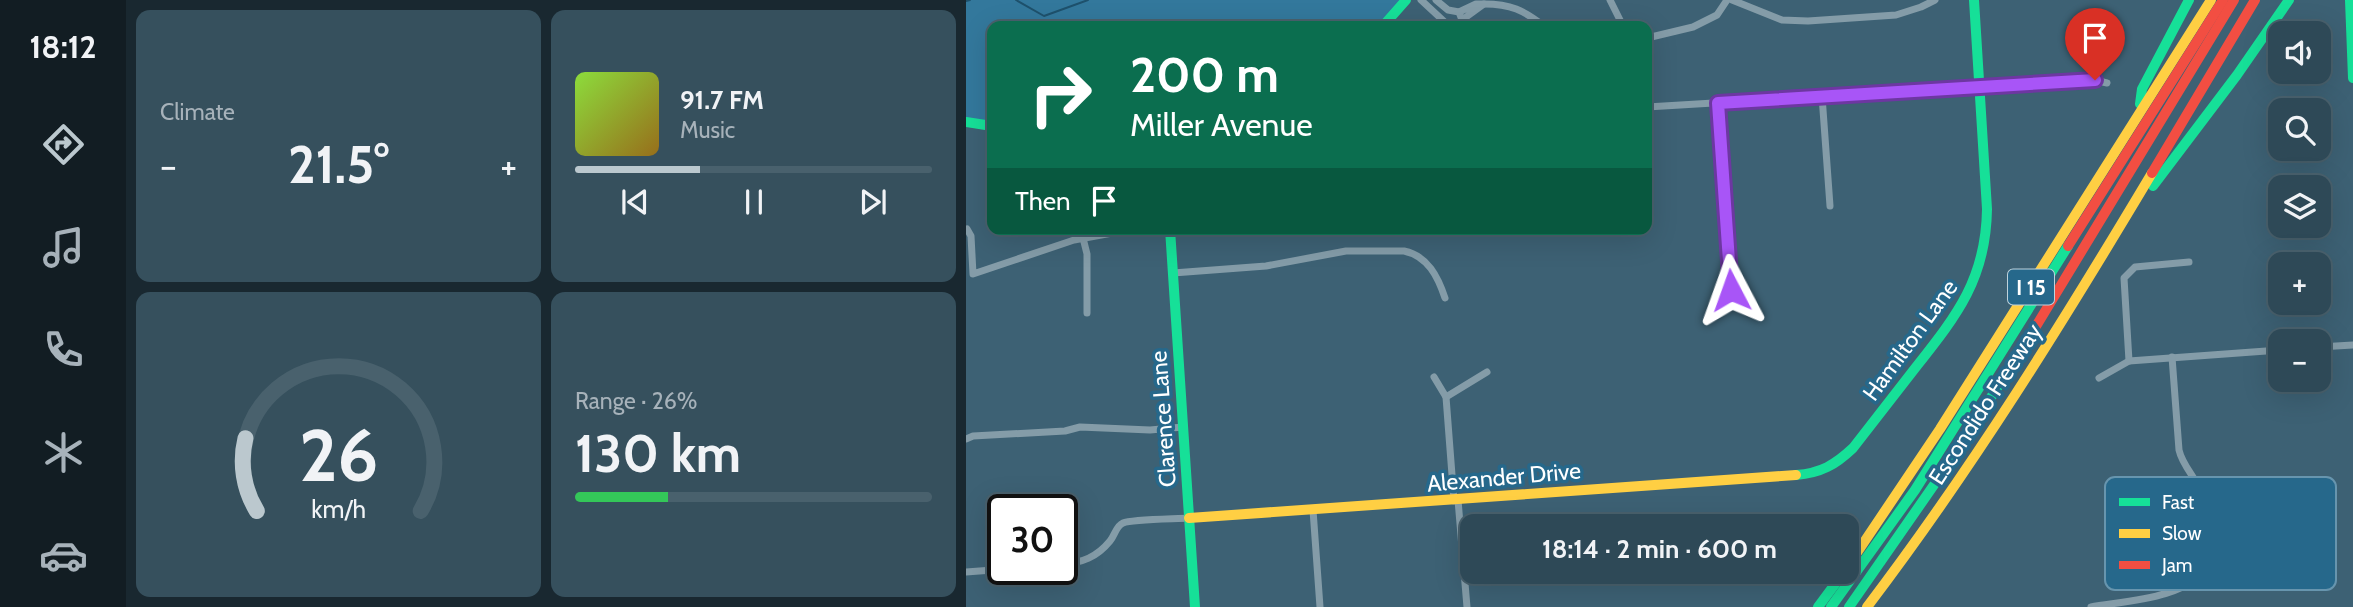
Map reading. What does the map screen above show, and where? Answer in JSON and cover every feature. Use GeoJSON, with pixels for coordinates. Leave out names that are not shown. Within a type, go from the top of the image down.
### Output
{"type":"FeatureCollection","features":[{"type":"Feature","properties":{"kind":"main road"},"geometry":{"type":"LineString","coordinates":[[1387,21],[1406,0]]}},
{"type":"Feature","properties":{"kind":"main road","name":"Hamilton Lane"},"geometry":{"type":"LineString","coordinates":[[1822,471],[1836,464],[1853,448],[1956,316],[1976,282],[1985,253],[1987,225],[1974,0]]}},
{"type":"Feature","properties":{"kind":"main road"},"geometry":{"type":"LineString","coordinates":[[2139,111],[2143,89],[2189,0]]}},
{"type":"Feature","properties":{"kind":"main road"},"geometry":{"type":"LineString","coordinates":[[2185,61],[2211,0]]}},
{"type":"Feature","properties":{"kind":"main road","name":"Escondido Freeway"},"geometry":{"type":"LineString","coordinates":[[1859,551],[1895,501],[1984,363],[2139,111],[2211,0]]}},
{"type":"Feature","properties":{"kind":"main road"},"geometry":{"type":"LineString","coordinates":[[1831,607],[1915,490],[2223,0]]}},
{"type":"Feature","properties":{"kind":"main road"},"geometry":{"type":"LineString","coordinates":[[1849,607],[1909,526],[1982,415],[2234,0]]}},
{"type":"Feature","properties":{"kind":"main road","name":"Escondido Freeway"},"geometry":{"type":"LineString","coordinates":[[1867,607],[1939,511],[2134,206],[2255,0]]}},
{"type":"Feature","properties":{"kind":"main road"},"geometry":{"type":"LineString","coordinates":[[2134,206],[2153,187],[2220,98],[2289,0]]}},
{"type":"Feature","properties":{"kind":"main road"},"geometry":{"type":"LineString","coordinates":[[2350,0],[2353,78]]}},
{"type":"Feature","properties":{"kind":"main road"},"geometry":{"type":"LineString","coordinates":[[966,122],[987,125]]}},
{"type":"Feature","properties":{"kind":"main road","name":"Clarence Lane"},"geometry":{"type":"LineString","coordinates":[[1170,235],[1195,607]]}},
{"type":"Feature","properties":{"kind":"main road","name":"Alexander Drive"},"geometry":{"type":"LineString","coordinates":[[1189,518],[1456,501],[1822,471]]}},
{"type":"Feature","properties":{"kind":"main road","name":"Escondido Freeway"},"geometry":{"type":"LineString","coordinates":[[1818,607],[1835,584]]}},
{"type":"Feature","properties":{"kind":"street"},"geometry":{"type":"LineString","coordinates":[[1422,0],[1444,21]]}},
{"type":"Feature","properties":{"kind":"street"},"geometry":{"type":"LineString","coordinates":[[1436,0],[1460,19],[1484,4],[1503,4],[1525,12],[1537,21]]}},
{"type":"Feature","properties":{"kind":"street"},"geometry":{"type":"LineString","coordinates":[[1610,0],[1620,21]]}},
{"type":"Feature","properties":{"kind":"street"},"geometry":{"type":"LineString","coordinates":[[1652,37],[1693,27],[1717,15],[1729,0],[1782,20],[1808,21],[1896,15],[1935,0]]}},
{"type":"Feature","properties":{"kind":"street"},"geometry":{"type":"LineString","coordinates":[[1652,107],[1979,86],[2095,80],[2107,83]]}},
{"type":"Feature","properties":{"kind":"street"},"geometry":{"type":"LineString","coordinates":[[1822,96],[1830,205]]}},
{"type":"Feature","properties":{"kind":"street"},"geometry":{"type":"LineString","coordinates":[[1718,103],[1731,290],[1726,309]]}},
{"type":"Feature","properties":{"kind":"street"},"geometry":{"type":"LineString","coordinates":[[967,229],[971,236],[973,274],[1083,238],[1100,235]]}},
{"type":"Feature","properties":{"kind":"street"},"geometry":{"type":"LineString","coordinates":[[1083,238],[1087,254],[1087,313]]}},
{"type":"Feature","properties":{"kind":"street"},"geometry":{"type":"LineString","coordinates":[[1173,273],[1266,266],[1346,251],[1404,251],[1427,263],[1438,278],[1445,298]]}},
{"type":"Feature","properties":{"kind":"street"},"geometry":{"type":"LineString","coordinates":[[2129,361],[2124,278],[2135,267],[2189,262]]}},
{"type":"Feature","properties":{"kind":"street"},"geometry":{"type":"LineString","coordinates":[[2331,346],[2353,345]]}},
{"type":"Feature","properties":{"kind":"street"},"geometry":{"type":"LineString","coordinates":[[2099,378],[2129,361],[2268,351]]}},
{"type":"Feature","properties":{"kind":"street"},"geometry":{"type":"LineString","coordinates":[[2172,357],[2179,450],[2181,460],[2193,477]]}},
{"type":"Feature","properties":{"kind":"street"},"geometry":{"type":"LineString","coordinates":[[1446,397],[1487,372]]}},
{"type":"Feature","properties":{"kind":"street"},"geometry":{"type":"LineString","coordinates":[[1434,377],[1446,397],[1467,607]]}},
{"type":"Feature","properties":{"kind":"street"},"geometry":{"type":"LineString","coordinates":[[966,439],[973,436],[1065,431],[1080,426],[1150,430],[1183,427]]}},
{"type":"Feature","properties":{"kind":"street"},"geometry":{"type":"LineString","coordinates":[[1313,510],[1320,607]]}},
{"type":"Feature","properties":{"kind":"street"},"geometry":{"type":"LineString","coordinates":[[1078,562],[1098,554],[1111,540],[1119,525],[1124,523],[1189,518]]}},
{"type":"Feature","properties":{"kind":"street"},"geometry":{"type":"LineString","coordinates":[[966,572],[987,570]]}},
{"type":"Feature","properties":{"kind":"street"},"geometry":{"type":"LineString","coordinates":[[2091,607],[2174,590]]}},
{"type":"Feature","properties":{"kind":"shaded area"},"geometry":{"type":"Polygon","coordinates":[[[966,0],[1406,0],[1387,21],[987,21],[987,125],[966,122],[966,0]]]}},
{"type":"Feature","properties":{"kind":"waterway"},"geometry":{"type":"LineString","coordinates":[[966,1],[970,0]]}},
{"type":"Feature","properties":{"kind":"waterway"},"geometry":{"type":"LineString","coordinates":[[1016,0],[1044,16],[1088,0]]}},
{"type":"Feature","properties":{"kind":"traffic: fast"},"geometry":{"type":"LineString","coordinates":[[1387,21],[1406,0]]}},
{"type":"Feature","properties":{"kind":"traffic: fast"},"geometry":{"type":"LineString","coordinates":[[1796,475],[1827,467],[1853,448],[1944,330],[1967,295],[1975,276],[1985,234],[1987,209],[1974,0]]}},
{"type":"Feature","properties":{"kind":"traffic: fast"},"geometry":{"type":"LineString","coordinates":[[2140,104],[2142,89],[2189,0]]}},
{"type":"Feature","properties":{"kind":"traffic: fast"},"geometry":{"type":"LineString","coordinates":[[2153,186],[2237,75],[2289,0]]}},
{"type":"Feature","properties":{"kind":"traffic: fast"},"geometry":{"type":"LineString","coordinates":[[2350,0],[2353,78]]}},
{"type":"Feature","properties":{"kind":"traffic: fast"},"geometry":{"type":"LineString","coordinates":[[966,122],[987,125]]}},
{"type":"Feature","properties":{"kind":"traffic: fast"},"geometry":{"type":"LineString","coordinates":[[1170,235],[1195,607]]}},
{"type":"Feature","properties":{"kind":"traffic: fast"},"geometry":{"type":"LineString","coordinates":[[1831,607],[1915,490],[2068,246]]}},
{"type":"Feature","properties":{"kind":"traffic: fast"},"geometry":{"type":"LineString","coordinates":[[1849,607],[1952,459],[2035,328]]}},
{"type":"Feature","properties":{"kind":"traffic: fast"},"geometry":{"type":"LineString","coordinates":[[1818,607],[1835,584]]}},
{"type":"Feature","properties":{"kind":"traffic: slow"},"geometry":{"type":"LineString","coordinates":[[1859,550],[1940,429],[2211,0]]}},
{"type":"Feature","properties":{"kind":"traffic: slow"},"geometry":{"type":"LineString","coordinates":[[1867,607],[1906,555],[2016,394],[2152,173]]}},
{"type":"Feature","properties":{"kind":"traffic: slow"},"geometry":{"type":"LineString","coordinates":[[1189,518],[1796,475]]}},
{"type":"Feature","properties":{"kind":"traffic: jam"},"geometry":{"type":"LineString","coordinates":[[2068,246],[2223,0]]}},
{"type":"Feature","properties":{"kind":"traffic: jam"},"geometry":{"type":"LineString","coordinates":[[2035,328],[2234,0]]}},
{"type":"Feature","properties":{"kind":"traffic: jam"},"geometry":{"type":"LineString","coordinates":[[2152,173],[2255,0]]}},
{"type":"Feature","properties":{"kind":"route"},"geometry":{"type":"LineString","coordinates":[[1731,290],[1718,103],[2095,80]]}}]}
